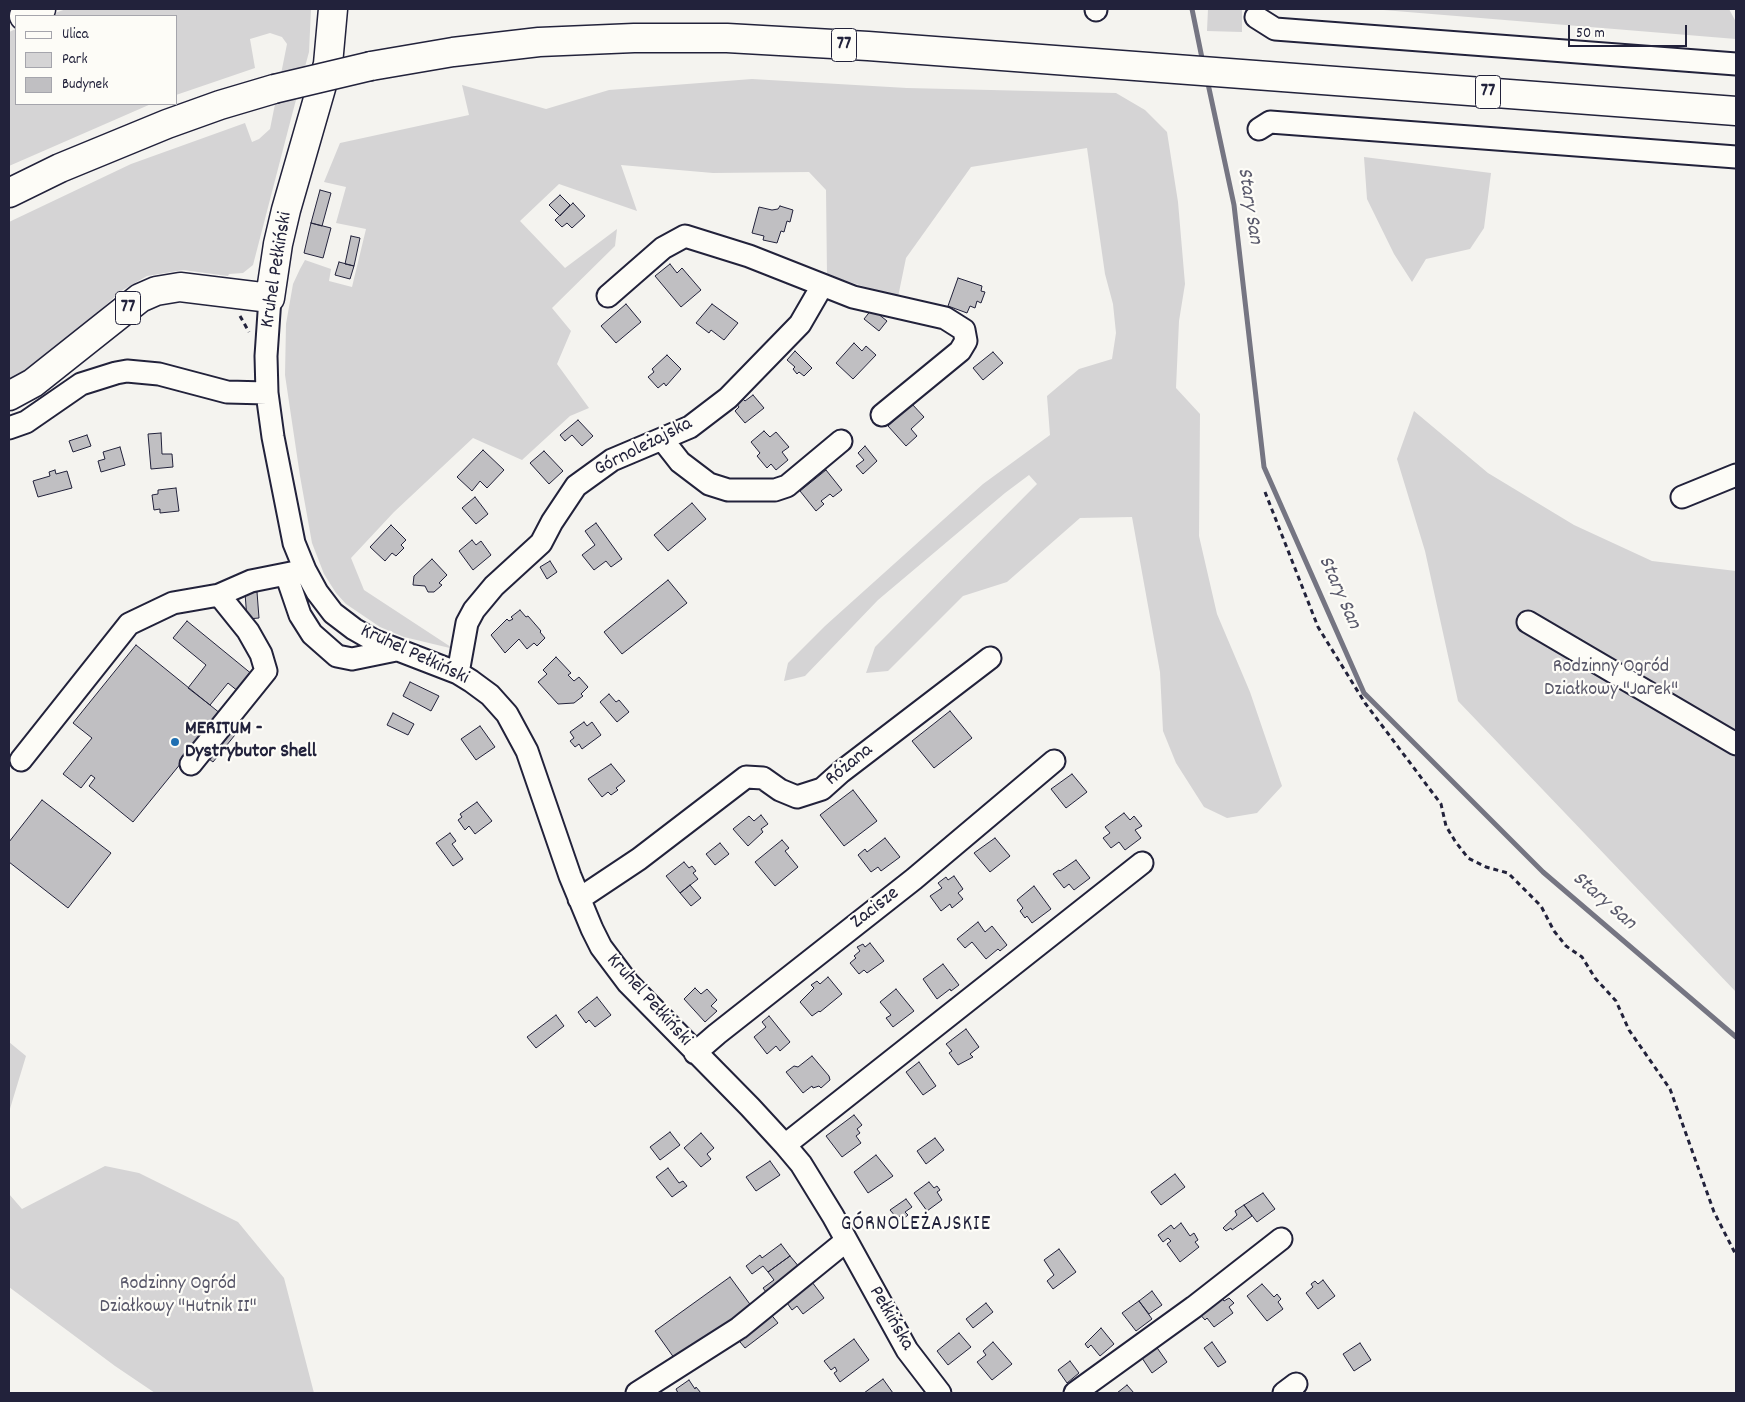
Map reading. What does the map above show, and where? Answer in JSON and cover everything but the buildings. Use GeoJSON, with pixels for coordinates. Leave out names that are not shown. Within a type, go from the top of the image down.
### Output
{"type":"FeatureCollection","features":[{"type":"Feature","properties":{"kind":"main road"},"geometry":{"type":"LineString","coordinates":[[26,15],[41,9]]}},
{"type":"Feature","properties":{"kind":"main road","name":"Kruhel Pełkiński"},"geometry":{"type":"LineString","coordinates":[[270,298],[278,244],[286,210],[328,64],[333,9]]}},
{"type":"Feature","properties":{"kind":"main road","name":"77"},"geometry":{"type":"LineString","coordinates":[[10,192],[60,168],[167,124],[220,105],[274,89],[370,66],[452,52],[538,42],[682,38],[868,46],[1736,110]]}},
{"type":"Feature","properties":{"kind":"main road","name":"77"},"geometry":{"type":"LineString","coordinates":[[9,396],[33,382],[140,298],[156,291],[180,286],[270,298]]}},
{"type":"Feature","properties":{"kind":"street"},"geometry":{"type":"LineString","coordinates":[[1256,17],[1275,29],[1736,64]]}},
{"type":"Feature","properties":{"kind":"street"},"geometry":{"type":"LineString","coordinates":[[1259,128],[1270,122],[1736,157]]}},
{"type":"Feature","properties":{"kind":"street"},"geometry":{"type":"LineString","coordinates":[[608,296],[663,248],[685,236],[749,256],[853,297],[945,318],[964,330],[966,341],[960,351],[882,415]]}},
{"type":"Feature","properties":{"kind":"street","name":"Górnoleżajska"},"geometry":{"type":"LineString","coordinates":[[458,673],[467,623],[474,610],[494,586],[541,543],[552,522],[576,486],[612,460],[690,427],[728,398],[800,324],[822,286]]}},
{"type":"Feature","properties":{"kind":"street","name":"Kruhel Pełkiński"},"geometry":{"type":"LineString","coordinates":[[270,298],[266,356],[267,394],[273,438],[294,543],[296,572],[317,592],[333,613],[354,629],[396,650],[458,673],[497,702],[507,714],[521,738],[592,930],[612,963],[635,991],[785,1145],[814,1184],[846,1241]]}},
{"type":"Feature","properties":{"kind":"street"},"geometry":{"type":"LineString","coordinates":[[9,428],[26,422],[81,384],[116,372],[128,371],[159,374],[227,392],[267,394]]}},
{"type":"Feature","properties":{"kind":"street"},"geometry":{"type":"LineString","coordinates":[[662,439],[680,462],[709,484],[728,490],[774,490],[787,486],[841,441]]}},
{"type":"Feature","properties":{"kind":"street"},"geometry":{"type":"LineString","coordinates":[[1682,497],[1736,475]]}},
{"type":"Feature","properties":{"kind":"street"},"geometry":{"type":"LineString","coordinates":[[21,760],[129,624],[173,603],[219,595],[250,581],[296,572],[300,615],[312,634],[337,656],[352,659],[396,650]]}},
{"type":"Feature","properties":{"kind":"street"},"geometry":{"type":"LineString","coordinates":[[191,764],[266,671],[261,654],[248,631],[219,595]]}},
{"type":"Feature","properties":{"kind":"street"},"geometry":{"type":"LineString","coordinates":[[1528,622],[1736,744]]}},
{"type":"Feature","properties":{"kind":"street","name":"Różana"},"geometry":{"type":"LineString","coordinates":[[579,899],[639,859],[746,776],[762,778],[797,798],[822,789],[841,772],[990,658]]}},
{"type":"Feature","properties":{"kind":"street","name":"Zacisze"},"geometry":{"type":"LineString","coordinates":[[695,1053],[914,879],[1054,761]]}},
{"type":"Feature","properties":{"kind":"street"},"geometry":{"type":"LineString","coordinates":[[785,1145],[1142,863]]}},
{"type":"Feature","properties":{"kind":"street"},"geometry":{"type":"LineString","coordinates":[[1074,1393],[1194,1307],[1281,1239]]}},
{"type":"Feature","properties":{"kind":"street"},"geometry":{"type":"LineString","coordinates":[[637,1393],[739,1328],[846,1241]]}},
{"type":"Feature","properties":{"kind":"street","name":"Pełkińska"},"geometry":{"type":"LineString","coordinates":[[846,1241],[907,1350],[940,1393]]}},
{"type":"Feature","properties":{"kind":"path"},"geometry":{"type":"LineString","coordinates":[[1265,492],[1318,628],[1365,703],[1441,804],[1446,826],[1455,841],[1468,858],[1486,867],[1508,873],[1541,906],[1554,931],[1566,946],[1582,957],[1595,978],[1616,1001],[1629,1030],[1670,1089],[1714,1212],[1736,1256]]}},
{"type":"Feature","properties":{"kind":"green space"},"geometry":{"type":"Polygon","coordinates":[[[66,9],[311,9],[309,52],[253,265],[243,273],[229,274],[228,276],[183,270],[147,276],[121,291],[81,328],[30,369],[9,379],[9,222],[131,164],[245,123],[252,142],[259,139],[270,129],[287,44],[282,37],[270,33],[250,39],[255,68],[178,94],[178,15],[50,15],[66,9]]]}},
{"type":"Feature","properties":{"kind":"green space"},"geometry":{"type":"Polygon","coordinates":[[[1208,9],[1242,9],[1242,32],[1207,31],[1208,9]]]}},
{"type":"Feature","properties":{"kind":"green space"},"geometry":{"type":"Polygon","coordinates":[[[1371,9],[1729,9],[1736,22],[1736,39],[1371,9]]]}},
{"type":"Feature","properties":{"kind":"green space"},"geometry":{"type":"Polygon","coordinates":[[[15,29],[15,105],[149,105],[9,166],[9,32],[15,29]]]}},
{"type":"Feature","properties":{"kind":"green space"},"geometry":{"type":"Polygon","coordinates":[[[752,79],[907,88],[1116,93],[1145,110],[1167,132],[1178,202],[1185,284],[1179,321],[1176,388],[1200,414],[1199,536],[1217,614],[1250,692],[1282,786],[1257,813],[1227,818],[1204,807],[1176,763],[1163,731],[1160,672],[1132,517],[1080,518],[1007,582],[963,596],[888,671],[866,673],[875,647],[1037,484],[1029,475],[878,600],[805,676],[784,681],[788,663],[825,626],[983,484],[1050,435],[1047,396],[1079,369],[1112,359],[1116,333],[1113,304],[1105,274],[1087,148],[971,167],[906,258],[898,297],[827,275],[826,190],[809,172],[713,173],[621,165],[637,211],[559,184],[520,221],[565,268],[617,229],[615,246],[552,308],[571,331],[557,364],[589,408],[570,416],[522,460],[473,438],[394,512],[351,558],[364,590],[454,649],[404,637],[380,627],[346,604],[336,593],[324,574],[312,543],[285,375],[286,324],[293,284],[300,269],[305,260],[331,269],[329,281],[352,287],[366,229],[336,223],[346,187],[324,182],[340,143],[469,115],[462,85],[546,109],[609,90],[752,79]]]}},
{"type":"Feature","properties":{"kind":"green space"},"geometry":{"type":"Polygon","coordinates":[[[1364,157],[1491,173],[1484,228],[1470,249],[1426,259],[1412,282],[1394,254],[1367,199],[1364,157]]]}},
{"type":"Feature","properties":{"kind":"green space","name":"Rodzinny Ogród Działkowy \"Jarek\""},"geometry":{"type":"Polygon","coordinates":[[[1414,411],[1488,473],[1574,525],[1652,561],[1736,571],[1736,992],[1458,701],[1425,551],[1397,459],[1414,411]]]}},
{"type":"Feature","properties":{"kind":"green space"},"geometry":{"type":"Polygon","coordinates":[[[9,1042],[26,1056],[9,1112],[9,1042]]]}},
{"type":"Feature","properties":{"kind":"green space","name":"Rodzinny Ogród Działkowy \"Hutnik II\""},"geometry":{"type":"Polygon","coordinates":[[[105,1166],[139,1173],[238,1222],[284,1278],[314,1393],[155,1393],[115,1366],[9,1287],[9,1194],[22,1209],[105,1166]]]}},
{"type":"Feature","properties":{"kind":"waterway","name":"Stary San"},"geometry":{"type":"LineString","coordinates":[[1192,9],[1203,63]]}},
{"type":"Feature","properties":{"kind":"waterway","name":"Stary San"},"geometry":{"type":"LineString","coordinates":[[1207,79],[1234,205],[1264,467],[1364,693],[1543,872],[1736,1037]]}},
{"type":"Feature","properties":{"kind":"place","name":"MERITUM - Dystrybutor Shell"},"geometry":{"type":"Point","coordinates":[175,742]}},
{"type":"Feature","properties":{"kind":"district","name":"GÓRNOLEŻAJSKIE"},"geometry":{"type":"Point","coordinates":[916,1226]}}]}
